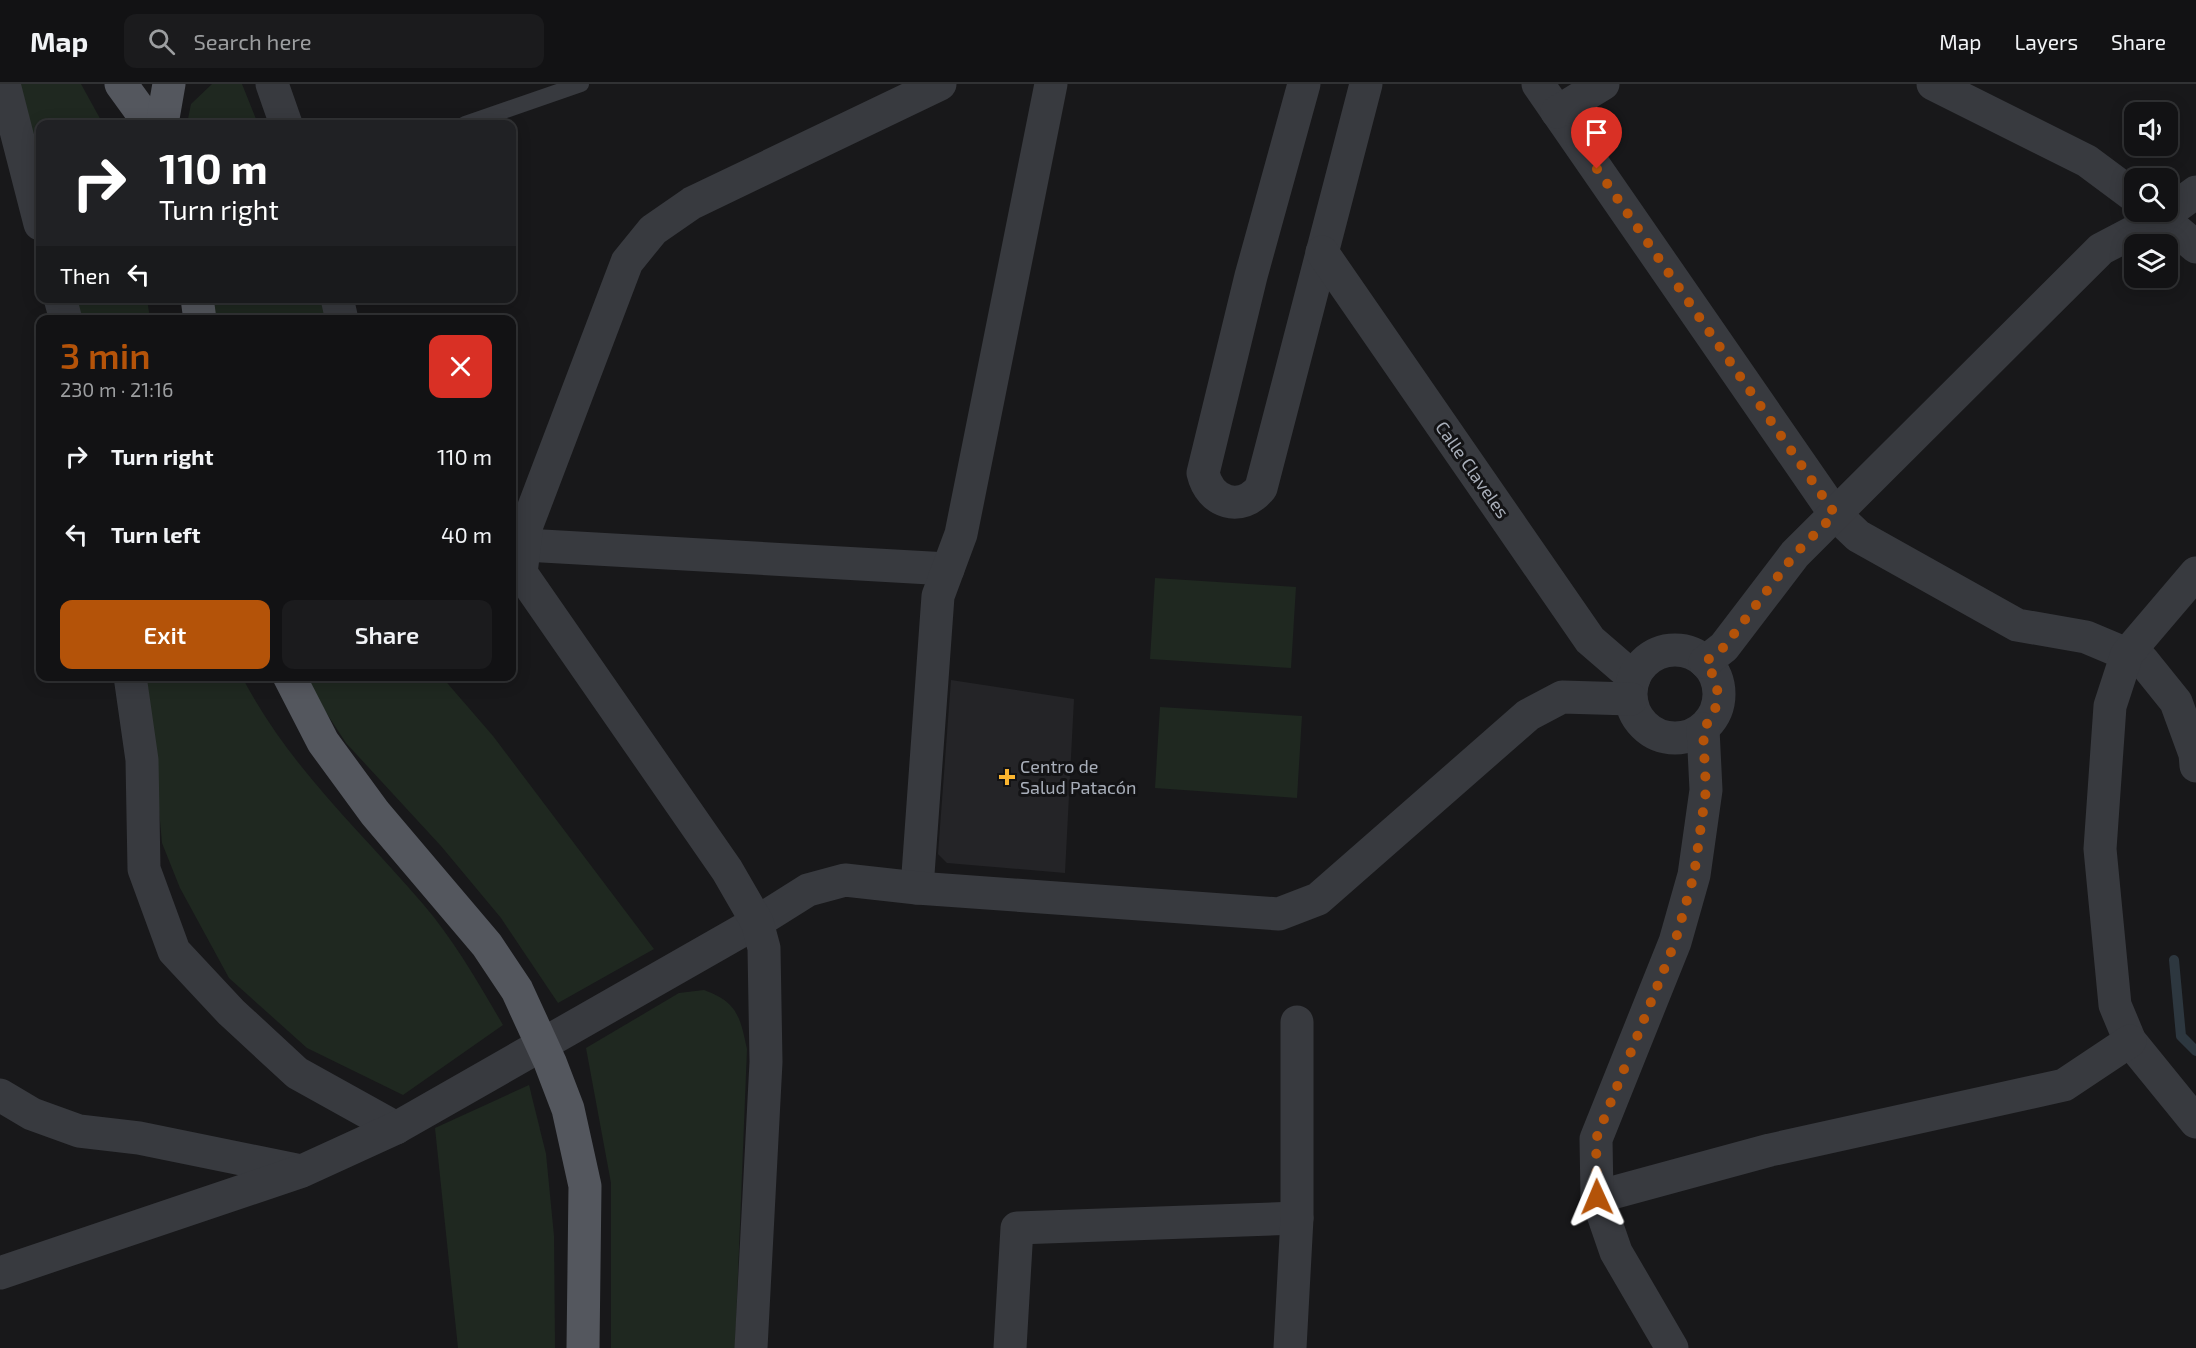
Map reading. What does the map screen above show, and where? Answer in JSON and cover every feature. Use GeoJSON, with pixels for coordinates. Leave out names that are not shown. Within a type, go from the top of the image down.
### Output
{"type":"FeatureCollection","features":[{"type":"Feature","properties":{"kind":"main road"},"geometry":{"type":"LineString","coordinates":[[121,84],[150,120]]}},
{"type":"Feature","properties":{"kind":"main road"},"geometry":{"type":"LineString","coordinates":[[133,84],[151,120]]}},
{"type":"Feature","properties":{"kind":"main road"},"geometry":{"type":"LineString","coordinates":[[150,84],[153,120]]}},
{"type":"Feature","properties":{"kind":"main road"},"geometry":{"type":"LineString","coordinates":[[163,120],[169,84]]}},
{"type":"Feature","properties":{"kind":"main road"},"geometry":{"type":"LineString","coordinates":[[292,681],[323,742],[375,813],[487,945],[517,990],[550,1062],[568,1109],[585,1186],[583,1348]]}},
{"type":"Feature","properties":{"kind":"street"},"geometry":{"type":"LineString","coordinates":[[4,84],[36,208]]}},
{"type":"Feature","properties":{"kind":"street"},"geometry":{"type":"LineString","coordinates":[[272,84],[285,120]]}},
{"type":"Feature","properties":{"kind":"street"},"geometry":{"type":"LineString","coordinates":[[751,1348],[766,1062],[764,948],[757,922],[727,870],[521,573],[527,525],[627,262],[653,230],[692,203],[940,84]]}},
{"type":"Feature","properties":{"kind":"street"},"geometry":{"type":"LineString","coordinates":[[917,888],[938,597],[961,534],[1051,84]]}},
{"type":"Feature","properties":{"kind":"street"},"geometry":{"type":"LineString","coordinates":[[1304,84],[1251,276],[1203,473],[1206,486],[1221,499],[1237,503],[1252,499],[1261,488],[1366,84]]}},
{"type":"Feature","properties":{"kind":"street"},"geometry":{"type":"LineString","coordinates":[[1538,84],[1835,514],[1858,536],[2017,626],[2086,637],[2143,661],[2176,702],[2196,766]]}},
{"type":"Feature","properties":{"kind":"street"},"geometry":{"type":"LineString","coordinates":[[1557,112],[1603,84]]}},
{"type":"Feature","properties":{"kind":"street"},"geometry":{"type":"LineString","coordinates":[[1933,84],[2087,162],[2124,189]]}},
{"type":"Feature","properties":{"kind":"street"},"geometry":{"type":"LineString","coordinates":[[2178,203],[2196,192]]}},
{"type":"Feature","properties":{"kind":"street"},"geometry":{"type":"LineString","coordinates":[[1705,662],[1724,647],[1795,554],[1835,514],[2101,249],[2146,222]]}},
{"type":"Feature","properties":{"kind":"street"},"geometry":{"type":"LineString","coordinates":[[2168,222],[2196,247]]}},
{"type":"Feature","properties":{"kind":"street","name":"Calle Claveles"},"geometry":{"type":"LineString","coordinates":[[1322,252],[1590,640],[1633,688]]}},
{"type":"Feature","properties":{"kind":"street"},"geometry":{"type":"LineString","coordinates":[[525,545],[948,569]]}},
{"type":"Feature","properties":{"kind":"street"},"geometry":{"type":"LineString","coordinates":[[2196,573],[2127,654],[2110,706],[2100,849],[2115,1005],[2130,1041],[2196,1122]]}},
{"type":"Feature","properties":{"kind":"street"},"geometry":{"type":"LineString","coordinates":[[1665,652],[1693,654],[1705,662],[1714,674],[1719,689],[1718,704],[1713,717],[1703,729],[1691,735],[1665,737],[1642,723],[1635,712],[1633,688],[1652,657],[1665,652]]}},
{"type":"Feature","properties":{"kind":"street"},"geometry":{"type":"LineString","coordinates":[[131,681],[142,760],[144,870],[174,951],[231,1012],[297,1073],[396,1128]]}},
{"type":"Feature","properties":{"kind":"street"},"geometry":{"type":"LineString","coordinates":[[0,1273],[302,1171],[396,1128],[452,1094],[631,995],[808,890],[845,880],[917,888],[1279,914],[1318,899],[1528,716],[1562,697],[1633,688]]}},
{"type":"Feature","properties":{"kind":"street"},"geometry":{"type":"LineString","coordinates":[[1672,1348],[1617,1252],[1597,1197],[1596,1139],[1675,942],[1694,875],[1706,790],[1703,729]]}},
{"type":"Feature","properties":{"kind":"street"},"geometry":{"type":"LineString","coordinates":[[1290,1348],[1297,1218],[1297,1022]]}},
{"type":"Feature","properties":{"kind":"street"},"geometry":{"type":"LineString","coordinates":[[1597,1197],[1770,1150],[2064,1085],[2130,1041]]}},
{"type":"Feature","properties":{"kind":"street"},"geometry":{"type":"LineString","coordinates":[[0,1095],[32,1114],[79,1131],[139,1138],[302,1171]]}},
{"type":"Feature","properties":{"kind":"street"},"geometry":{"type":"LineString","coordinates":[[1011,1348],[1017,1228],[1297,1218]]}},
{"type":"Feature","properties":{"kind":"lane"},"geometry":{"type":"LineString","coordinates":[[477,120],[581,84]]}},
{"type":"Feature","properties":{"kind":"shaded area"},"geometry":{"type":"Polygon","coordinates":[[[11,84],[81,84],[101,120],[36,120],[36,175],[11,84]]]}},
{"type":"Feature","properties":{"kind":"shaded area"},"geometry":{"type":"Polygon","coordinates":[[[212,84],[242,84],[256,120],[188,120],[191,104],[212,84]]]}},
{"type":"Feature","properties":{"kind":"shaded area"},"geometry":{"type":"Polygon","coordinates":[[[72,303],[148,303],[149,315],[76,315],[72,303]]]}},
{"type":"Feature","properties":{"kind":"shaded area"},"geometry":{"type":"Polygon","coordinates":[[[205,303],[322,303],[325,315],[206,315],[205,303]]]}},
{"type":"Feature","properties":{"kind":"shaded area"},"geometry":{"type":"Polygon","coordinates":[[[1155,578],[1296,587],[1291,668],[1150,659],[1155,578]]]}},
{"type":"Feature","properties":{"kind":"shaded area","name":"Centro de Salud Patacón"},"geometry":{"type":"Polygon","coordinates":[[[951,680],[1074,699],[1065,873],[947,863],[938,854],[951,680]]]}},
{"type":"Feature","properties":{"kind":"shaded area"},"geometry":{"type":"Polygon","coordinates":[[[147,681],[244,681],[281,740],[303,769],[445,932],[503,1025],[403,1095],[307,1048],[229,978],[180,888],[162,843],[147,681]]]}},
{"type":"Feature","properties":{"kind":"shaded area"},"geometry":{"type":"Polygon","coordinates":[[[306,681],[445,681],[493,736],[654,949],[558,1003],[501,918],[441,846],[346,743],[306,681]]]}},
{"type":"Feature","properties":{"kind":"shaded area"},"geometry":{"type":"Polygon","coordinates":[[[1160,707],[1302,716],[1297,798],[1155,788],[1160,707]]]}},
{"type":"Feature","properties":{"kind":"shaded area"},"geometry":{"type":"Polygon","coordinates":[[[704,990],[730,1005],[739,1019],[747,1049],[735,1348],[611,1348],[611,1183],[586,1048],[679,993],[704,990]]]}},
{"type":"Feature","properties":{"kind":"shaded area"},"geometry":{"type":"Polygon","coordinates":[[[529,1085],[546,1154],[554,1236],[555,1348],[458,1348],[435,1128],[529,1085]]]}},
{"type":"Feature","properties":{"kind":"waterway"},"geometry":{"type":"LineString","coordinates":[[2174,960],[2181,1036],[2196,1051]]}},
{"type":"Feature","properties":{"kind":"place","name":"Centro de Salud Patacón"},"geometry":{"type":"Point","coordinates":[1007,777]}},
{"type":"Feature","properties":{"kind":"route"},"geometry":{"type":"LineString","coordinates":[[1597,169],[1835,514],[1795,554],[1724,647],[1705,662],[1714,674],[1719,689],[1718,704],[1713,717],[1703,729],[1706,790],[1694,875],[1675,942],[1596,1139],[1597,1197]]}}]}
